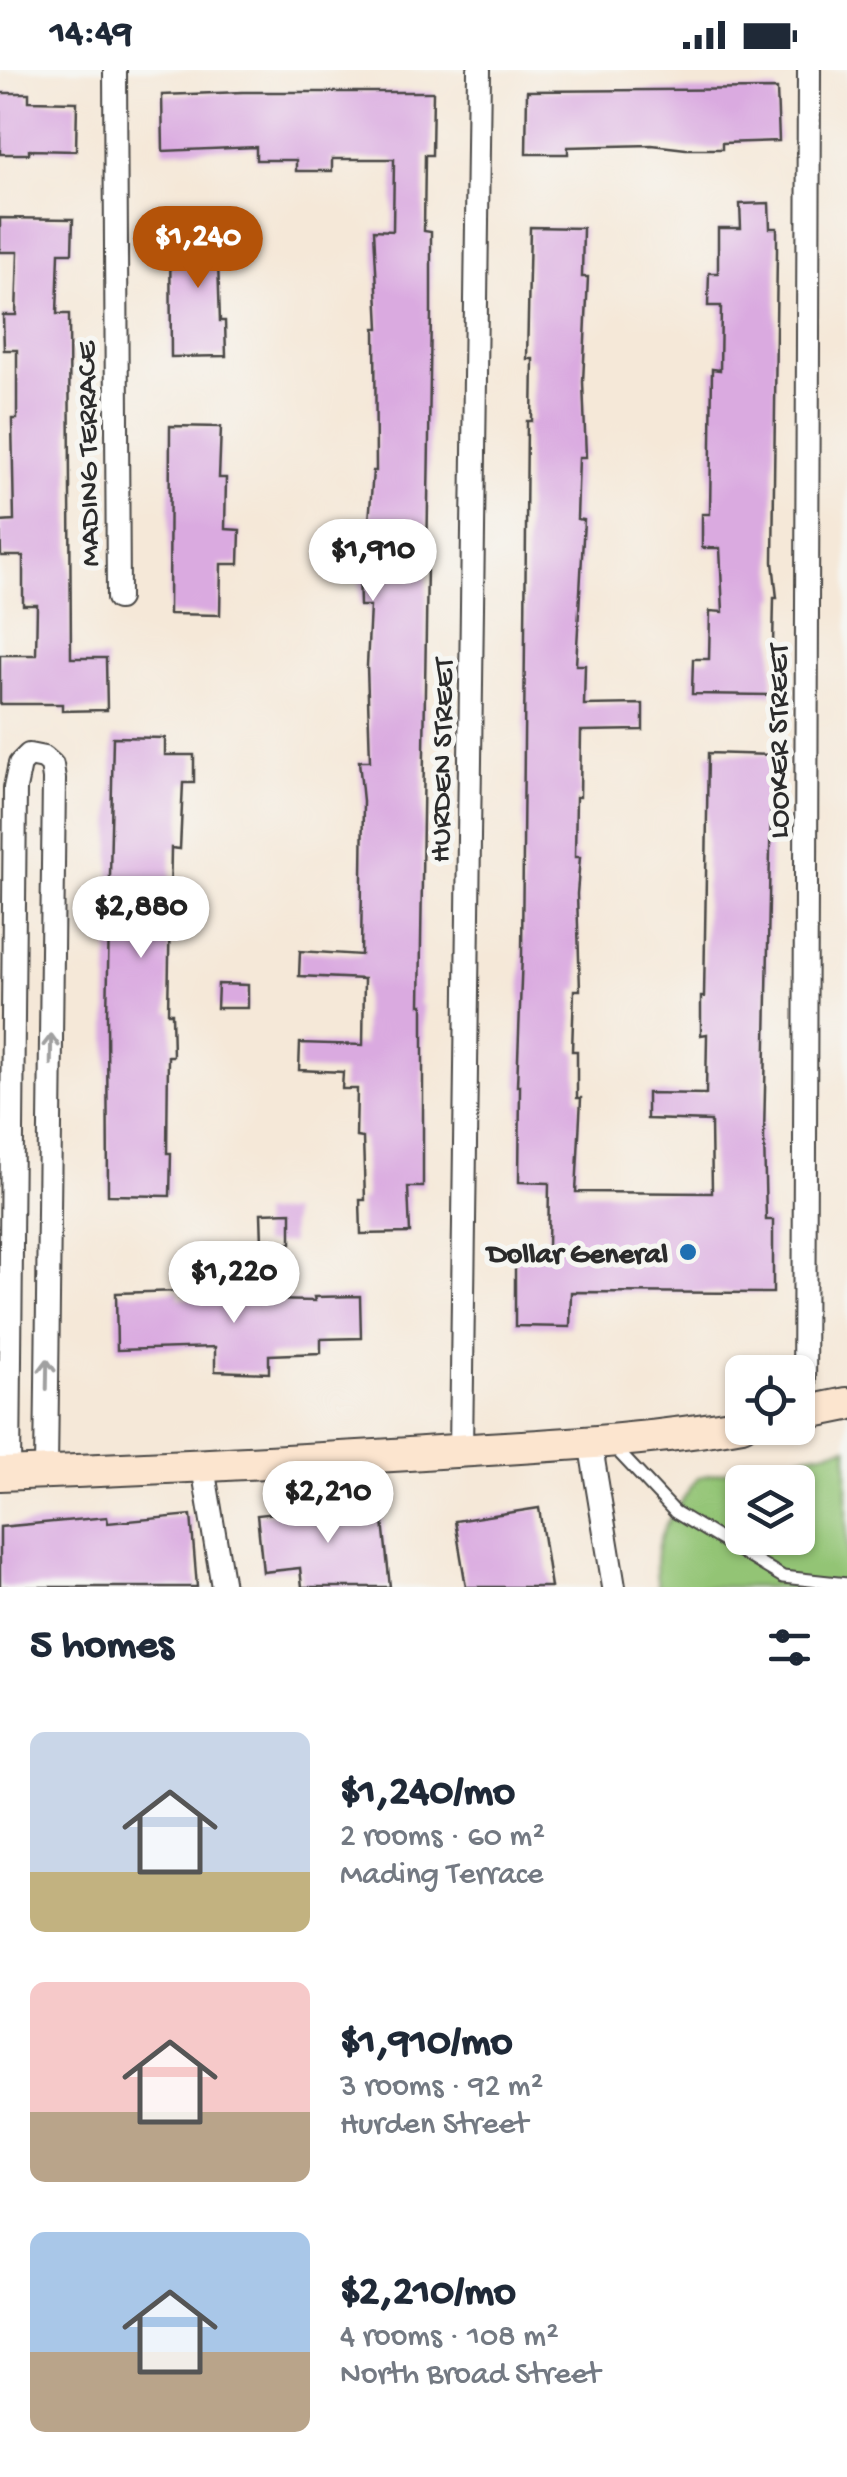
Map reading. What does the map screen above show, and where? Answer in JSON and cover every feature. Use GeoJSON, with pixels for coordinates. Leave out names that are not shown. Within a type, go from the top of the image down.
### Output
{"type":"FeatureCollection","features":[{"type":"Feature","properties":{"kind":"main road"},"geometry":{"type":"LineString","coordinates":[[815,1410],[847,1404]]}},
{"type":"Feature","properties":{"kind":"main road"},"geometry":{"type":"LineString","coordinates":[[5,1474],[461,1451],[725,1426]]}},
{"type":"Feature","properties":{"kind":"street","name":"MADING TERRACE"},"geometry":{"type":"LineString","coordinates":[[115,70],[118,598]]}},
{"type":"Feature","properties":{"kind":"street","name":"HURDEN STREET"},"geometry":{"type":"LineString","coordinates":[[461,1451],[478,70]]}},
{"type":"Feature","properties":{"kind":"street","name":"LOOKER STREET"},"geometry":{"type":"LineString","coordinates":[[801,1355],[809,70]]}},
{"type":"Feature","properties":{"kind":"street"},"geometry":{"type":"LineString","coordinates":[[5,1474],[13,1209],[15,788],[20,764],[30,755],[52,764],[54,779],[46,1472]]}},
{"type":"Feature","properties":{"kind":"street"},"geometry":{"type":"LineString","coordinates":[[15,984],[52,984]]}},
{"type":"Feature","properties":{"kind":"street"},"geometry":{"type":"LineString","coordinates":[[13,1209],[49,1211]]}},
{"type":"Feature","properties":{"kind":"street"},"geometry":{"type":"LineString","coordinates":[[598,1440],[614,1587]]}},
{"type":"Feature","properties":{"kind":"street"},"geometry":{"type":"LineString","coordinates":[[203,1467],[223,1587]]}},
{"type":"Feature","properties":{"kind":"lane"},"geometry":{"type":"LineString","coordinates":[[598,1440],[675,1512],[783,1577],[847,1584]]}},
{"type":"Feature","properties":{"kind":"green space"},"geometry":{"type":"Polygon","coordinates":[[[847,1447],[847,1587],[658,1587],[657,1554],[671,1516],[698,1477],[725,1472],[725,1555],[815,1555],[815,1465],[758,1465],[847,1447]]]}},
{"type":"Feature","properties":{"kind":"building"},"geometry":{"type":"Polygon","coordinates":[[[777,89],[779,141],[722,143],[722,149],[652,145],[568,147],[568,154],[526,154],[527,91],[777,89]]]}},
{"type":"Feature","properties":{"kind":"building"},"geometry":{"type":"Polygon","coordinates":[[[433,92],[432,155],[425,155],[424,231],[431,232],[431,312],[420,1005],[423,1187],[408,1187],[410,1233],[361,1234],[360,1200],[365,1200],[363,1138],[356,1137],[357,1089],[342,1089],[343,1072],[299,1070],[300,1043],[363,1045],[364,979],[299,976],[300,951],[361,955],[363,801],[359,761],[370,761],[370,606],[360,606],[358,534],[368,534],[376,471],[375,328],[379,328],[374,230],[393,231],[394,159],[332,159],[332,171],[296,171],[296,160],[256,160],[256,147],[163,151],[162,95],[433,92]]]}},
{"type":"Feature","properties":{"kind":"building"},"geometry":{"type":"Polygon","coordinates":[[[0,93],[29,93],[29,101],[77,102],[76,151],[0,154],[0,93]]]}},
{"type":"Feature","properties":{"kind":"building"},"geometry":{"type":"Polygon","coordinates":[[[769,203],[770,228],[777,228],[773,562],[777,598],[772,695],[692,694],[693,659],[709,659],[710,611],[723,612],[720,548],[702,548],[702,514],[710,514],[712,369],[720,370],[721,306],[708,306],[709,273],[718,273],[718,228],[741,228],[740,204],[769,203]]]}},
{"type":"Feature","properties":{"kind":"building"},"geometry":{"type":"Polygon","coordinates":[[[0,218],[73,219],[72,253],[59,253],[57,314],[69,314],[71,658],[106,658],[107,710],[62,711],[62,704],[0,704],[0,655],[36,655],[37,605],[23,605],[23,556],[1,556],[0,522],[14,521],[12,419],[17,419],[17,350],[4,350],[3,315],[16,315],[18,252],[0,252],[0,218]]]}},
{"type":"Feature","properties":{"kind":"building"},"geometry":{"type":"Polygon","coordinates":[[[530,227],[583,228],[582,277],[588,277],[583,382],[586,457],[579,457],[577,519],[584,520],[576,665],[585,665],[584,705],[643,704],[643,730],[581,731],[575,857],[580,857],[580,990],[574,990],[572,1051],[577,1051],[577,1098],[581,1098],[576,1192],[712,1193],[711,1121],[647,1119],[647,1093],[706,1094],[707,1034],[701,1035],[701,997],[708,753],[772,755],[764,1137],[766,1220],[773,1220],[773,1293],[571,1292],[570,1327],[515,1326],[515,1249],[548,1249],[549,1183],[519,1182],[517,1086],[522,954],[527,421],[532,421],[533,359],[527,359],[530,227]]]}},
{"type":"Feature","properties":{"kind":"building"},"geometry":{"type":"Polygon","coordinates":[[[170,228],[234,229],[234,262],[218,262],[220,321],[225,321],[226,356],[171,357],[170,228]]]}},
{"type":"Feature","properties":{"kind":"building"},"geometry":{"type":"Polygon","coordinates":[[[170,426],[221,427],[219,478],[226,478],[225,529],[240,530],[239,564],[221,564],[220,615],[169,614],[170,426]]]}},
{"type":"Feature","properties":{"kind":"building"},"geometry":{"type":"Polygon","coordinates":[[[113,737],[165,738],[165,755],[194,755],[194,783],[183,783],[180,849],[171,848],[168,1013],[172,1013],[173,1056],[168,1056],[167,1153],[171,1153],[170,1196],[108,1195],[113,737]]]}},
{"type":"Feature","properties":{"kind":"building"},"geometry":{"type":"Polygon","coordinates":[[[218,984],[248,985],[248,1008],[217,1008],[218,984]]]}},
{"type":"Feature","properties":{"kind":"building"},"geometry":{"type":"Polygon","coordinates":[[[291,1212],[291,1243],[262,1244],[261,1213],[291,1212]]]}},
{"type":"Feature","properties":{"kind":"building"},"geometry":{"type":"Polygon","coordinates":[[[179,1291],[179,1298],[315,1301],[314,1297],[360,1296],[361,1338],[321,1339],[321,1353],[269,1355],[269,1373],[215,1371],[215,1347],[117,1350],[116,1293],[179,1291]]]}},
{"type":"Feature","properties":{"kind":"building"},"geometry":{"type":"Polygon","coordinates":[[[381,1502],[390,1587],[302,1587],[300,1568],[263,1572],[257,1515],[381,1502]]]}},
{"type":"Feature","properties":{"kind":"building"},"geometry":{"type":"Polygon","coordinates":[[[539,1508],[551,1587],[466,1587],[455,1521],[539,1508]]]}},
{"type":"Feature","properties":{"kind":"building"},"geometry":{"type":"Polygon","coordinates":[[[191,1515],[197,1587],[0,1587],[0,1527],[107,1517],[108,1523],[191,1515]]]}},
{"type":"Feature","properties":{"kind":"place","name":"Dollar General"},"geometry":{"type":"Point","coordinates":[688,1252]}}]}
